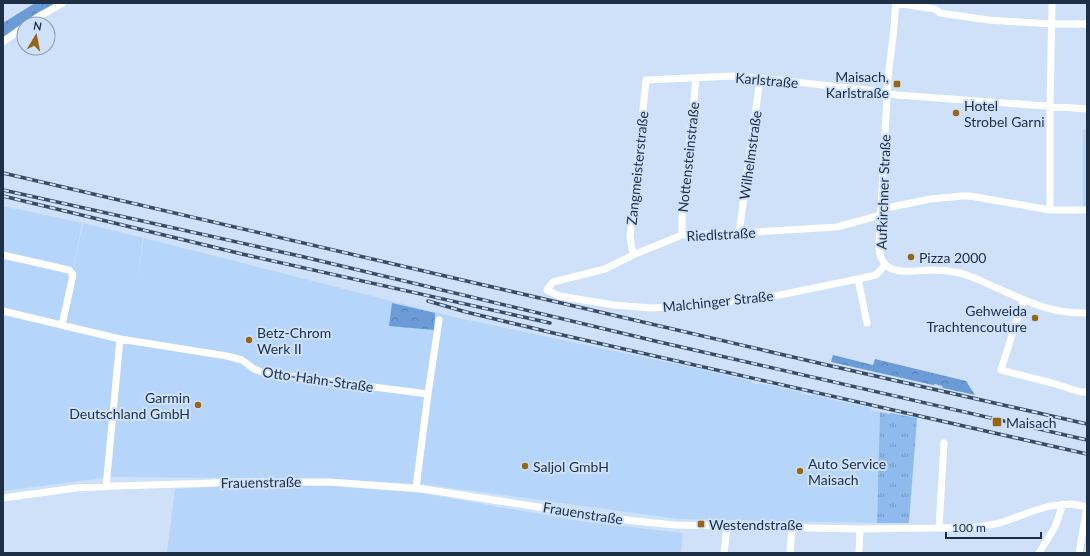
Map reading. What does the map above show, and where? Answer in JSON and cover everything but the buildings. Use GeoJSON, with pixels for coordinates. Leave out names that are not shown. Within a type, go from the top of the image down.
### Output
{"type":"FeatureCollection","features":[{"type":"Feature","properties":{"kind":"street"},"geometry":{"type":"LineString","coordinates":[[40,16],[63,3]]}},
{"type":"Feature","properties":{"kind":"street"},"geometry":{"type":"LineString","coordinates":[[896,3],[935,6],[940,13],[988,20],[1052,24],[1087,24]]}},
{"type":"Feature","properties":{"kind":"street","name":"Aufkirchner Straße"},"geometry":{"type":"LineString","coordinates":[[896,3],[887,93],[879,252],[881,259],[886,265],[899,271],[949,271],[962,274],[1023,300],[1050,309],[1087,314]]}},
{"type":"Feature","properties":{"kind":"street"},"geometry":{"type":"LineString","coordinates":[[1050,210],[1052,3]]}},
{"type":"Feature","properties":{"kind":"street"},"geometry":{"type":"LineString","coordinates":[[3,42],[16,33]]}},
{"type":"Feature","properties":{"kind":"street","name":"Karlstraße"},"geometry":{"type":"LineString","coordinates":[[646,80],[696,79],[733,76],[897,95],[1087,109]]}},
{"type":"Feature","properties":{"kind":"street","name":"Wilhelmstraße"},"geometry":{"type":"LineString","coordinates":[[739,233],[760,78]]}},
{"type":"Feature","properties":{"kind":"street","name":"Nottensteinstraße"},"geometry":{"type":"LineString","coordinates":[[682,235],[682,217],[696,79]]}},
{"type":"Feature","properties":{"kind":"street","name":"Zangmeisterstraße"},"geometry":{"type":"LineString","coordinates":[[633,255],[630,237],[646,80]]}},
{"type":"Feature","properties":{"kind":"street","name":"Riedlstraße"},"geometry":{"type":"LineString","coordinates":[[547,290],[553,282],[605,269],[633,255],[682,235],[837,227],[881,212],[931,199],[962,196],[970,196],[1050,210],[1087,210]]}},
{"type":"Feature","properties":{"kind":"street"},"geometry":{"type":"LineString","coordinates":[[3,255],[69,270],[73,275],[62,325]]}},
{"type":"Feature","properties":{"kind":"street","name":"Malchinger Straße"},"geometry":{"type":"LineString","coordinates":[[547,290],[559,296],[614,305],[651,308],[707,304],[780,295],[858,279],[876,275],[886,265]]}},
{"type":"Feature","properties":{"kind":"street"},"geometry":{"type":"LineString","coordinates":[[858,279],[867,323]]}},
{"type":"Feature","properties":{"kind":"street"},"geometry":{"type":"LineString","coordinates":[[1023,300],[1001,370],[1081,392],[1087,392]]}},
{"type":"Feature","properties":{"kind":"street","name":"Otto-Hahn-Straße"},"geometry":{"type":"LineString","coordinates":[[3,311],[120,339],[227,356],[242,360],[254,369],[265,373],[428,394]]}},
{"type":"Feature","properties":{"kind":"street"},"geometry":{"type":"LineString","coordinates":[[416,488],[439,320]]}},
{"type":"Feature","properties":{"kind":"street"},"geometry":{"type":"LineString","coordinates":[[106,487],[120,339]]}},
{"type":"Feature","properties":{"kind":"street"},"geometry":{"type":"LineString","coordinates":[[939,528],[944,443]]}},
{"type":"Feature","properties":{"kind":"street","name":"Frauenstraße"},"geometry":{"type":"LineString","coordinates":[[3,498],[76,488],[246,482],[318,482],[416,488],[635,521],[682,526],[860,529],[979,527],[1000,523],[1036,510],[1063,504],[1076,504],[1087,507]]}},
{"type":"Feature","properties":{"kind":"street"},"geometry":{"type":"LineString","coordinates":[[1039,553],[1055,527],[1063,504]]}},
{"type":"Feature","properties":{"kind":"street"},"geometry":{"type":"LineString","coordinates":[[1079,553],[1087,507]]}},
{"type":"Feature","properties":{"kind":"street"},"geometry":{"type":"LineString","coordinates":[[724,553],[727,526]]}},
{"type":"Feature","properties":{"kind":"street"},"geometry":{"type":"LineString","coordinates":[[790,553],[792,527]]}},
{"type":"Feature","properties":{"kind":"street"},"geometry":{"type":"LineString","coordinates":[[859,553],[860,529]]}},
{"type":"Feature","properties":{"kind":"shaded area"},"geometry":{"type":"Polygon","coordinates":[[[1087,129],[1087,208],[1083,208],[1083,130],[1087,129]]]}},
{"type":"Feature","properties":{"kind":"shaded area"},"geometry":{"type":"Polygon","coordinates":[[[3,206],[82,223],[67,302],[83,223],[143,238],[137,281],[144,238],[454,317],[690,367],[752,381],[753,383],[760,383],[801,392],[802,394],[814,395],[871,408],[872,410],[880,412],[877,523],[679,519],[422,484],[330,479],[112,477],[3,491],[3,206]]]}},
{"type":"Feature","properties":{"kind":"shaded area"},"geometry":{"type":"Polygon","coordinates":[[[252,485],[331,486],[421,493],[586,522],[683,533],[681,553],[167,553],[175,489],[252,485]]]}},
{"type":"Feature","properties":{"kind":"green space"},"geometry":{"type":"Polygon","coordinates":[[[35,3],[56,3],[33,16],[16,16],[16,28],[3,37],[3,23],[35,3]]]}},
{"type":"Feature","properties":{"kind":"green space"},"geometry":{"type":"Polygon","coordinates":[[[392,303],[435,313],[434,330],[389,326],[392,303]]]}},
{"type":"Feature","properties":{"kind":"green space"},"geometry":{"type":"Polygon","coordinates":[[[833,355],[873,365],[875,359],[966,381],[975,395],[943,388],[942,386],[935,384],[933,385],[831,362],[833,355]]]}},
{"type":"Feature","properties":{"kind":"green space"},"geometry":{"type":"Polygon","coordinates":[[[880,412],[917,418],[909,523],[877,523],[880,412]]]}},
{"type":"Feature","properties":{"kind":"railway"},"geometry":{"type":"LineString","coordinates":[[3,173],[1087,424]]}},
{"type":"Feature","properties":{"kind":"railway"},"geometry":{"type":"LineString","coordinates":[[3,190],[304,257],[655,341],[1087,440]]}},
{"type":"Feature","properties":{"kind":"railway"},"geometry":{"type":"LineString","coordinates":[[3,196],[242,254],[550,323]]}},
{"type":"Feature","properties":{"kind":"railway"},"geometry":{"type":"LineString","coordinates":[[428,301],[466,312],[549,332],[1087,454]]}},
{"type":"Feature","properties":{"kind":"place","name":"Maisach, Karlstraße"},"geometry":{"type":"Point","coordinates":[897,84]}},
{"type":"Feature","properties":{"kind":"place","name":"Hotel Strobel Garni"},"geometry":{"type":"Point","coordinates":[956,113]}},
{"type":"Feature","properties":{"kind":"place","name":"Pizza 2000"},"geometry":{"type":"Point","coordinates":[911,257]}},
{"type":"Feature","properties":{"kind":"place","name":"Gehweida Trachtencouture"},"geometry":{"type":"Point","coordinates":[1035,318]}},
{"type":"Feature","properties":{"kind":"place","name":"Betz-Chrom Werk II"},"geometry":{"type":"Point","coordinates":[249,340]}},
{"type":"Feature","properties":{"kind":"place","name":"Garmin Deutschland GmbH"},"geometry":{"type":"Point","coordinates":[198,405]}},
{"type":"Feature","properties":{"kind":"place","name":"Maisach"},"geometry":{"type":"Point","coordinates":[997,422]}},
{"type":"Feature","properties":{"kind":"place","name":"Saljol GmbH"},"geometry":{"type":"Point","coordinates":[525,466]}},
{"type":"Feature","properties":{"kind":"place","name":"Auto Service Maisach"},"geometry":{"type":"Point","coordinates":[800,471]}},
{"type":"Feature","properties":{"kind":"place","name":"Westendstraße"},"geometry":{"type":"Point","coordinates":[701,524]}}]}
